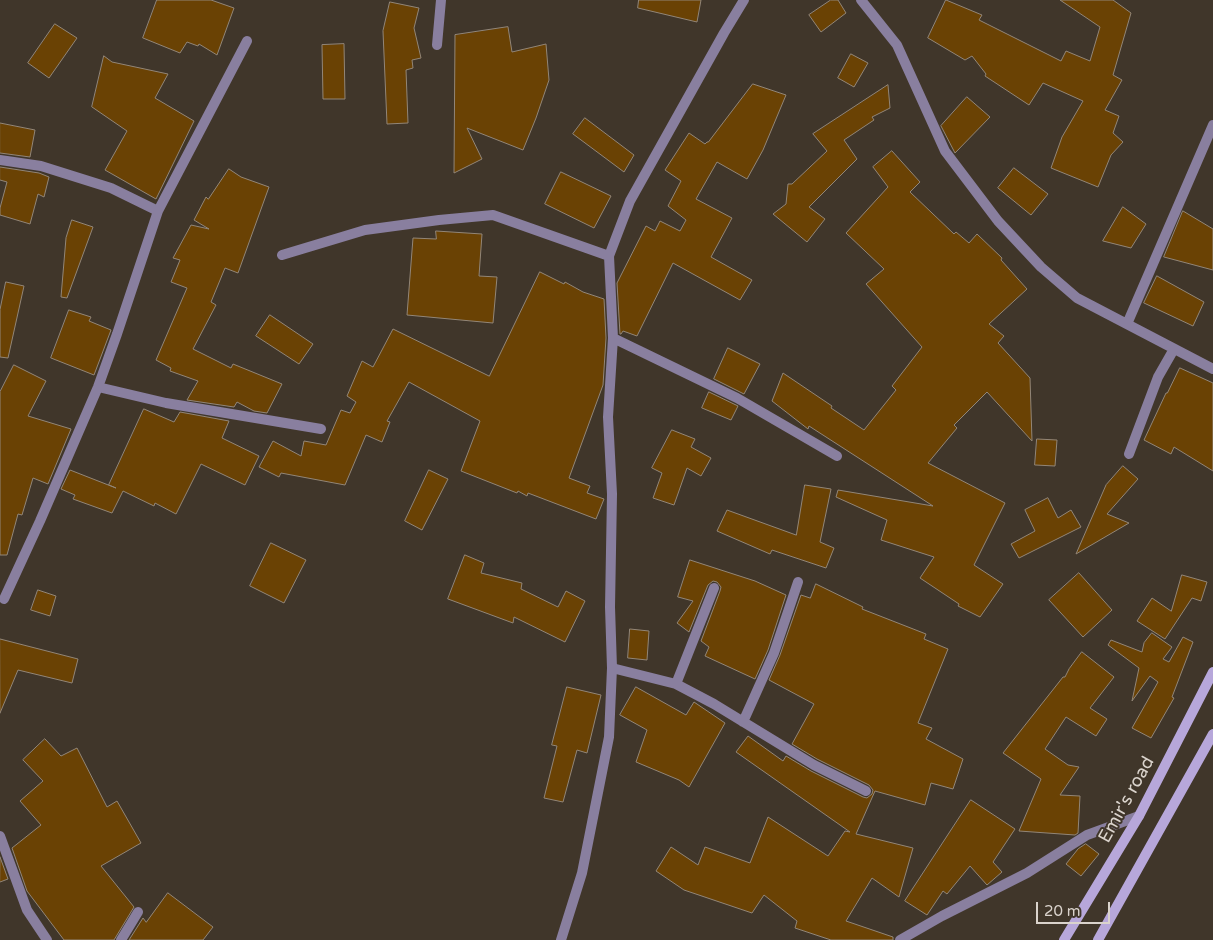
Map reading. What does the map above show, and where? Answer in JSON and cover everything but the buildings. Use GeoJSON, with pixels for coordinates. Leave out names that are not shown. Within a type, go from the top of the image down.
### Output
{"type":"FeatureCollection","features":[{"type":"Feature","properties":{"kind":"main road","name":"Emir's road"},"geometry":{"type":"LineString","coordinates":[[1064,940],[1138,816],[1213,672]]}},
{"type":"Feature","properties":{"kind":"main road"},"geometry":{"type":"LineString","coordinates":[[1098,940],[1213,734]]}},
{"type":"Feature","properties":{"kind":"street"},"geometry":{"type":"LineString","coordinates":[[437,45],[441,0]]}},
{"type":"Feature","properties":{"kind":"street"},"geometry":{"type":"LineString","coordinates":[[561,940],[582,873],[610,737],[612,494],[608,417],[613,338],[609,256],[630,201],[724,32],[744,0]]}},
{"type":"Feature","properties":{"kind":"street"},"geometry":{"type":"LineString","coordinates":[[861,0],[897,45],[945,151],[998,221],[1041,267],[1078,298],[1213,369]]}},
{"type":"Feature","properties":{"kind":"street"},"geometry":{"type":"LineString","coordinates":[[4,599],[98,387],[158,211],[247,41]]}},
{"type":"Feature","properties":{"kind":"street"},"geometry":{"type":"LineString","coordinates":[[1127,324],[1213,125]]}},
{"type":"Feature","properties":{"kind":"street"},"geometry":{"type":"LineString","coordinates":[[0,160],[40,166],[111,188],[158,211]]}},
{"type":"Feature","properties":{"kind":"street"},"geometry":{"type":"LineString","coordinates":[[282,255],[365,230],[494,215],[609,256]]}},
{"type":"Feature","properties":{"kind":"street"},"geometry":{"type":"LineString","coordinates":[[613,338],[736,398],[837,456]]}},
{"type":"Feature","properties":{"kind":"street"},"geometry":{"type":"LineString","coordinates":[[1129,454],[1158,377],[1174,348]]}},
{"type":"Feature","properties":{"kind":"street"},"geometry":{"type":"LineString","coordinates":[[98,387],[166,403],[321,428]]}},
{"type":"Feature","properties":{"kind":"street"},"geometry":{"type":"LineString","coordinates":[[743,722],[774,653],[798,582]]}},
{"type":"Feature","properties":{"kind":"street"},"geometry":{"type":"LineString","coordinates":[[676,684],[714,588]]}},
{"type":"Feature","properties":{"kind":"street"},"geometry":{"type":"LineString","coordinates":[[612,668],[676,684],[714,704],[814,765],[866,791]]}},
{"type":"Feature","properties":{"kind":"street"},"geometry":{"type":"LineString","coordinates":[[900,940],[942,916],[1027,873],[1087,835],[1138,816]]}},
{"type":"Feature","properties":{"kind":"street"},"geometry":{"type":"LineString","coordinates":[[0,836],[27,910],[46,940]]}},
{"type":"Feature","properties":{"kind":"street"},"geometry":{"type":"LineString","coordinates":[[121,940],[138,912]]}}]}
